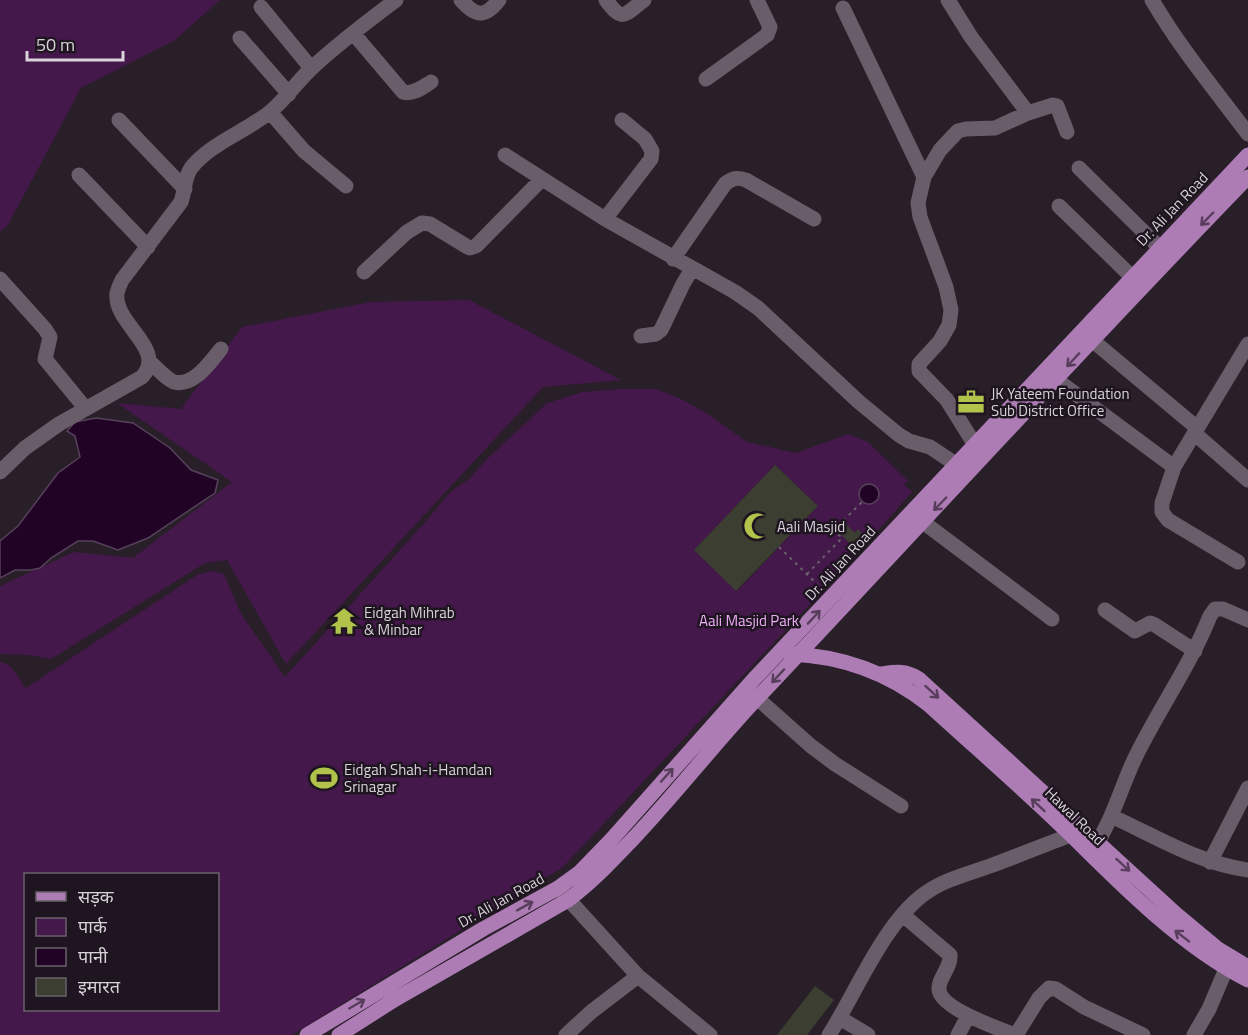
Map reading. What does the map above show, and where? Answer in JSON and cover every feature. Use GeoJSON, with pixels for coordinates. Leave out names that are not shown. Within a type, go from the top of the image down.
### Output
{"type":"FeatureCollection","features":[{"type":"Feature","properties":{"kind":"main road","name":"Dr. Ali Jan Road"},"geometry":{"type":"LineString","coordinates":[[307,1035],[483,929],[594,879],[640,831],[752,693],[779,653],[832,598],[863,575],[922,522],[1132,277],[1248,155]]}},
{"type":"Feature","properties":{"kind":"main road","name":"Dr. Ali Jan Road"},"geometry":{"type":"LineString","coordinates":[[752,693],[798,654],[975,445],[1049,375],[1092,340],[1248,177]]}},
{"type":"Feature","properties":{"kind":"main road","name":"Hawal Road"},"geometry":{"type":"LineString","coordinates":[[779,653],[798,654],[839,662],[881,674],[908,688],[1071,835],[1094,848],[1218,948],[1248,967]]}},
{"type":"Feature","properties":{"kind":"main road","name":"Hawal Road"},"geometry":{"type":"LineString","coordinates":[[881,674],[902,671],[910,673],[919,680],[1094,848],[1172,927],[1226,969],[1248,980]]}},
{"type":"Feature","properties":{"kind":"main road","name":"Dr. Ali Jan Road"},"geometry":{"type":"LineString","coordinates":[[339,1035],[563,894]]}},
{"type":"Feature","properties":{"kind":"street"},"geometry":{"type":"LineString","coordinates":[[0,472],[24,448],[59,424],[142,377],[148,371],[151,363],[149,354],[120,311],[117,294],[122,280],[177,209],[185,189],[185,178],[191,168],[203,156],[270,112],[311,68],[396,0]]}},
{"type":"Feature","properties":{"kind":"street"},"geometry":{"type":"LineString","coordinates":[[461,0],[475,13],[482,14],[492,10],[499,0]]}},
{"type":"Feature","properties":{"kind":"street"},"geometry":{"type":"LineString","coordinates":[[606,0],[620,15],[625,15],[644,0]]}},
{"type":"Feature","properties":{"kind":"street"},"geometry":{"type":"LineString","coordinates":[[706,79],[767,35],[770,27],[757,0]]}},
{"type":"Feature","properties":{"kind":"street"},"geometry":{"type":"LineString","coordinates":[[948,0],[971,37],[1028,113]]}},
{"type":"Feature","properties":{"kind":"street"},"geometry":{"type":"LineString","coordinates":[[1152,0],[1202,75],[1248,134]]}},
{"type":"Feature","properties":{"kind":"street"},"geometry":{"type":"LineString","coordinates":[[261,7],[311,68]]}},
{"type":"Feature","properties":{"kind":"street"},"geometry":{"type":"LineString","coordinates":[[843,9],[924,177]]}},
{"type":"Feature","properties":{"kind":"street"},"geometry":{"type":"LineString","coordinates":[[353,33],[403,92],[408,94],[431,82]]}},
{"type":"Feature","properties":{"kind":"street"},"geometry":{"type":"LineString","coordinates":[[240,38],[289,94]]}},
{"type":"Feature","properties":{"kind":"street"},"geometry":{"type":"LineString","coordinates":[[975,445],[947,400],[919,371],[919,364],[940,341],[949,325],[951,310],[946,287],[920,217],[918,203],[924,177],[940,150],[958,131],[995,128],[1053,105],[1057,106],[1067,132]]}},
{"type":"Feature","properties":{"kind":"street"},"geometry":{"type":"LineString","coordinates":[[270,112],[304,152],[346,186]]}},
{"type":"Feature","properties":{"kind":"street"},"geometry":{"type":"LineString","coordinates":[[119,120],[185,189]]}},
{"type":"Feature","properties":{"kind":"street"},"geometry":{"type":"LineString","coordinates":[[605,219],[651,159],[652,151],[645,139],[622,120]]}},
{"type":"Feature","properties":{"kind":"street"},"geometry":{"type":"LineString","coordinates":[[505,156],[605,219],[735,292],[758,308],[859,402],[899,435],[909,441],[930,447],[957,465]]}},
{"type":"Feature","properties":{"kind":"street"},"geometry":{"type":"LineString","coordinates":[[1079,168],[1160,248]]}},
{"type":"Feature","properties":{"kind":"street"},"geometry":{"type":"LineString","coordinates":[[79,175],[148,247]]}},
{"type":"Feature","properties":{"kind":"street"},"geometry":{"type":"LineString","coordinates":[[673,259],[725,184],[738,177],[814,219]]}},
{"type":"Feature","properties":{"kind":"street"},"geometry":{"type":"LineString","coordinates":[[364,272],[407,232],[422,223],[430,224],[470,248],[476,246],[542,179]]}},
{"type":"Feature","properties":{"kind":"street"},"geometry":{"type":"LineString","coordinates":[[1059,206],[1132,277]]}},
{"type":"Feature","properties":{"kind":"street"},"geometry":{"type":"LineString","coordinates":[[641,336],[656,334],[661,330],[692,269]]}},
{"type":"Feature","properties":{"kind":"street"},"geometry":{"type":"LineString","coordinates":[[0,279],[45,329],[50,337],[45,359],[86,409]]}},
{"type":"Feature","properties":{"kind":"street"},"geometry":{"type":"LineString","coordinates":[[1092,340],[1195,430],[1248,480]]}},
{"type":"Feature","properties":{"kind":"street"},"geometry":{"type":"LineString","coordinates":[[1238,562],[1168,520],[1162,512],[1162,503],[1174,467],[1247,348]]}},
{"type":"Feature","properties":{"kind":"street"},"geometry":{"type":"LineString","coordinates":[[151,363],[169,379],[176,382],[185,381],[206,367],[221,349]]}},
{"type":"Feature","properties":{"kind":"street"},"geometry":{"type":"LineString","coordinates":[[1049,375],[1174,467]]}},
{"type":"Feature","properties":{"kind":"street"},"geometry":{"type":"LineString","coordinates":[[922,522],[1052,619]]}},
{"type":"Feature","properties":{"kind":"street"},"geometry":{"type":"LineString","coordinates":[[1094,848],[1111,816],[1135,758],[1195,651],[1210,616],[1215,609],[1222,609],[1248,620]]}},
{"type":"Feature","properties":{"kind":"street"},"geometry":{"type":"LineString","coordinates":[[1105,610],[1135,631],[1150,623],[1155,625],[1195,651]]}},
{"type":"Feature","properties":{"kind":"street"},"geometry":{"type":"LineString","coordinates":[[752,693],[811,746],[901,806]]}},
{"type":"Feature","properties":{"kind":"street"},"geometry":{"type":"LineString","coordinates":[[1210,862],[1242,812],[1248,788]]}},
{"type":"Feature","properties":{"kind":"street"},"geometry":{"type":"LineString","coordinates":[[1111,816],[1210,862],[1248,870]]}},
{"type":"Feature","properties":{"kind":"street"},"geometry":{"type":"LineString","coordinates":[[829,1035],[887,936],[903,915],[925,893],[950,879],[1071,835]]}},
{"type":"Feature","properties":{"kind":"street"},"geometry":{"type":"LineString","coordinates":[[563,894],[638,976],[710,1035]]}},
{"type":"Feature","properties":{"kind":"street"},"geometry":{"type":"LineString","coordinates":[[903,915],[950,955],[951,962],[939,986],[939,993],[968,1016],[1015,1035],[1039,998],[1049,988],[1056,989],[1084,1007],[1143,1035]]}},
{"type":"Feature","properties":{"kind":"street"},"geometry":{"type":"LineString","coordinates":[[1194,1035],[1209,1009],[1226,969]]}},
{"type":"Feature","properties":{"kind":"street"},"geometry":{"type":"LineString","coordinates":[[566,1035],[591,1012],[638,976]]}},
{"type":"Feature","properties":{"kind":"street"},"geometry":{"type":"LineString","coordinates":[[957,1035],[968,1016]]}},
{"type":"Feature","properties":{"kind":"street"},"geometry":{"type":"LineString","coordinates":[[840,1018],[868,1035]]}},
{"type":"Feature","properties":{"kind":"path"},"geometry":{"type":"LineString","coordinates":[[807,574],[842,538],[834,530],[862,502]]}},
{"type":"Feature","properties":{"kind":"path"},"geometry":{"type":"LineString","coordinates":[[779,547],[832,598]]}},
{"type":"Feature","properties":{"kind":"green space"},"geometry":{"type":"Polygon","coordinates":[[[0,0],[220,0],[175,40],[81,88],[8,225],[0,232],[0,0]]]}},
{"type":"Feature","properties":{"kind":"green space"},"geometry":{"type":"Polygon","coordinates":[[[469,300],[621,380],[543,387],[286,664],[227,560],[205,563],[51,659],[29,655],[0,654],[0,586],[74,552],[133,558],[232,482],[117,403],[181,409],[242,327],[371,302],[469,300]]]}},
{"type":"Feature","properties":{"kind":"green space","name":"Eidgah Shah-i-Hamdan Srinagar"},"geometry":{"type":"Polygon","coordinates":[[[656,389],[705,412],[747,442],[796,453],[848,434],[868,442],[908,481],[904,485],[912,492],[859,552],[563,867],[292,1035],[0,1035],[0,663],[3,662],[11,667],[26,688],[197,575],[211,571],[224,574],[241,614],[285,677],[449,493],[469,479],[547,403],[583,392],[656,389]],[[775,465],[694,550],[737,591],[818,506],[775,465]]]}},
{"type":"Feature","properties":{"kind":"water"},"geometry":{"type":"Polygon","coordinates":[[[96,418],[133,423],[170,448],[191,470],[218,480],[215,493],[148,538],[118,550],[93,541],[78,541],[40,568],[15,570],[0,578],[0,541],[18,526],[58,473],[80,457],[75,436],[67,431],[75,422],[96,418]]]}},
{"type":"Feature","properties":{"kind":"water"},"geometry":{"type":"Polygon","coordinates":[[[865,484],[873,484],[879,490],[879,498],[873,504],[865,504],[859,498],[859,490],[865,484]]]}},
{"type":"Feature","properties":{"kind":"building","name":"Aali Masjid"},"geometry":{"type":"Polygon","coordinates":[[[775,465],[818,506],[736,591],[694,550],[775,465]]]}},
{"type":"Feature","properties":{"kind":"building"},"geometry":{"type":"Polygon","coordinates":[[[844,522],[855,533],[858,529],[865,536],[862,540],[864,542],[857,550],[836,530],[844,522]]]}},
{"type":"Feature","properties":{"kind":"building"},"geometry":{"type":"Polygon","coordinates":[[[815,986],[834,1000],[807,1035],[777,1035],[815,986]]]}},
{"type":"Feature","properties":{"kind":"place","name":"JK Yateem Foundation Sub District Office"},"geometry":{"type":"Point","coordinates":[971,402]}},
{"type":"Feature","properties":{"kind":"place","name":"Aali Masjid"},"geometry":{"type":"Point","coordinates":[757,526]}},
{"type":"Feature","properties":{"kind":"place","name":"Eidgah Mihrab & Minbar"},"geometry":{"type":"Point","coordinates":[344,621]}},
{"type":"Feature","properties":{"kind":"place","name":"Eidgah Shah-i-Hamdan Srinagar"},"geometry":{"type":"Point","coordinates":[324,778]}},
{"type":"Feature","properties":{"kind":"park label","name":"Aali Masjid Park"},"geometry":{"type":"Point","coordinates":[749,620]}}]}
